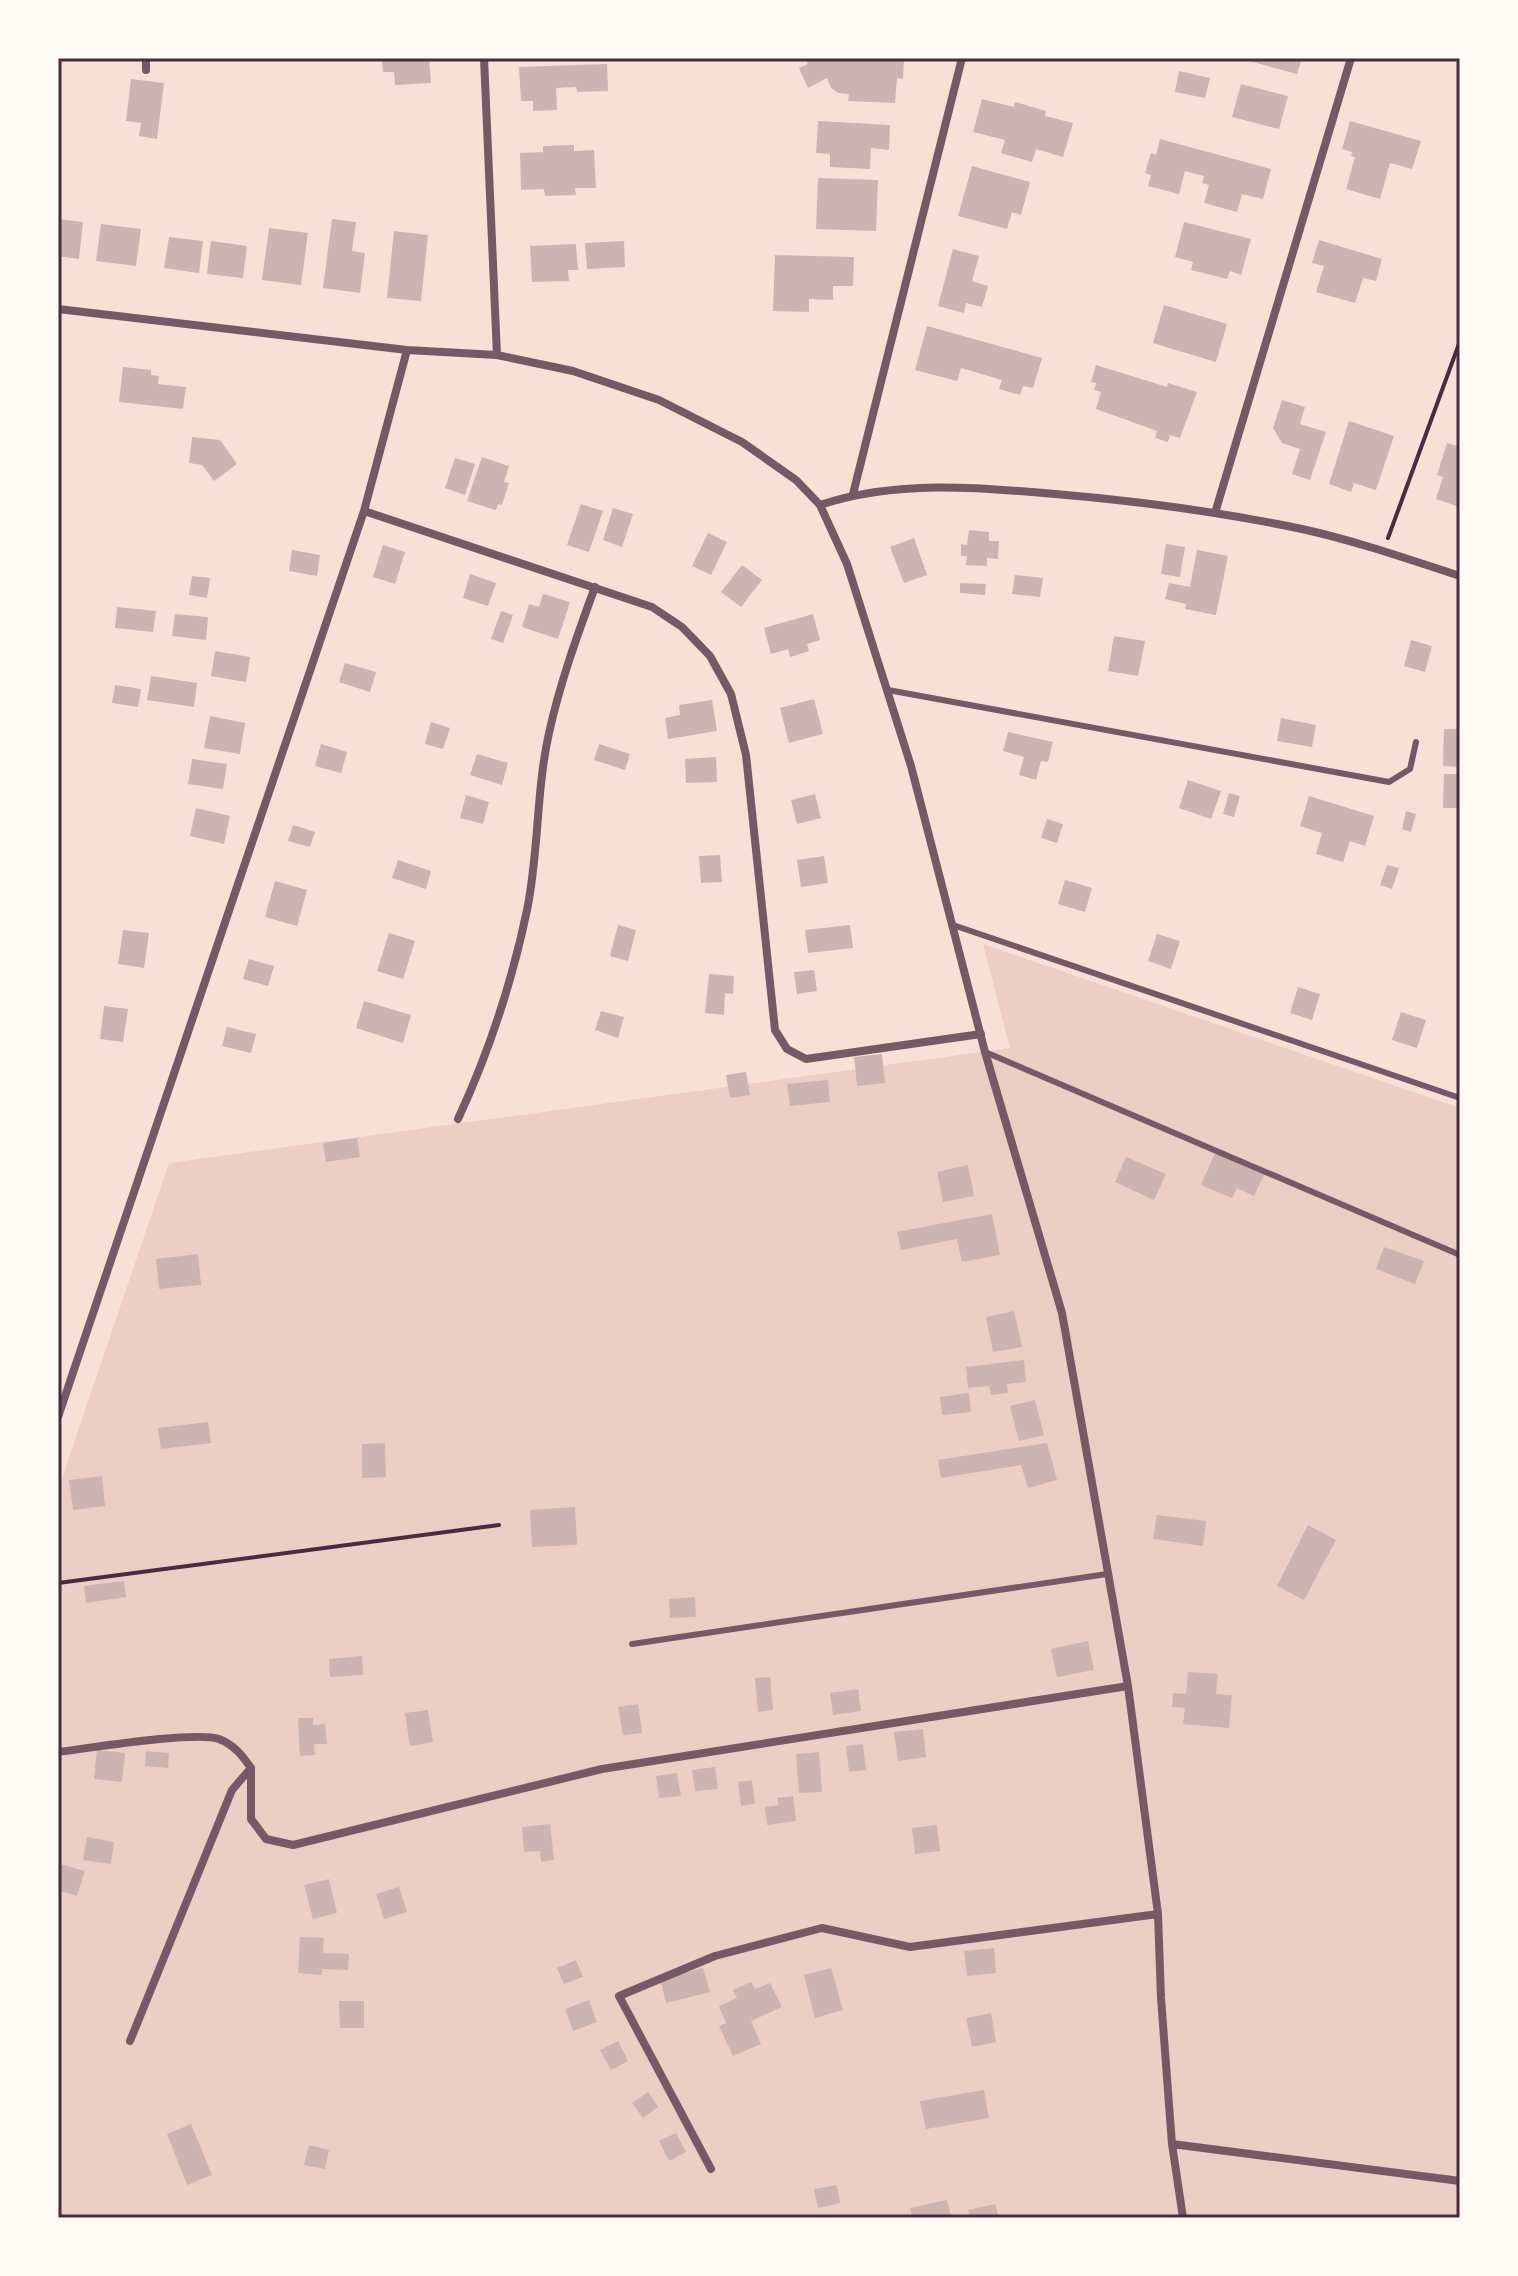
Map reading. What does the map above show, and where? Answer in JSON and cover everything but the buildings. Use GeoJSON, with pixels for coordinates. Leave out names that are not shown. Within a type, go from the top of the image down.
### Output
{"type":"FeatureCollection","features":[{"type":"Feature","properties":{"kind":"street"},"geometry":{"type":"LineString","coordinates":[[146,58],[146,70]]}},
{"type":"Feature","properties":{"kind":"street"},"geometry":{"type":"LineString","coordinates":[[484,58],[497,355]]}},
{"type":"Feature","properties":{"kind":"street"},"geometry":{"type":"LineString","coordinates":[[853,494],[962,58]]}},
{"type":"Feature","properties":{"kind":"street"},"geometry":{"type":"LineString","coordinates":[[1215,513],[1351,58]]}},
{"type":"Feature","properties":{"kind":"street"},"geometry":{"type":"LineString","coordinates":[[58,309],[407,350],[497,355],[573,371],[659,400],[742,442],[796,480],[820,505],[847,564],[888,690],[985,1052],[1062,1313],[1128,1686],[1158,1914],[1172,2144],[1183,2218]]}},
{"type":"Feature","properties":{"kind":"street"},"geometry":{"type":"LineString","coordinates":[[58,1417],[364,511],[407,350]]}},
{"type":"Feature","properties":{"kind":"street"},"geometry":{"type":"LineString","coordinates":[[820,505],[853,494],[902,489],[1004,489],[1135,501],[1303,529],[1460,576]]}},
{"type":"Feature","properties":{"kind":"street"},"geometry":{"type":"LineString","coordinates":[[364,511],[652,607],[682,627],[710,656],[731,694],[748,770],[775,1030],[787,1049],[806,1059],[981,1034]]}},
{"type":"Feature","properties":{"kind":"street"},"geometry":{"type":"LineString","coordinates":[[458,1119],[491,1041],[528,909],[548,737],[563,675],[595,587]]}},
{"type":"Feature","properties":{"kind":"street"},"geometry":{"type":"LineString","coordinates":[[58,1752],[194,1737],[218,1739],[238,1749],[251,1768],[251,1819],[266,1839],[293,1845],[602,1769],[1128,1686]]}},
{"type":"Feature","properties":{"kind":"street"},"geometry":{"type":"LineString","coordinates":[[130,2041],[232,1790],[251,1768]]}},
{"type":"Feature","properties":{"kind":"street"},"geometry":{"type":"LineString","coordinates":[[711,2169],[619,1996],[715,1956],[822,1928],[910,1947],[1158,1914]]}},
{"type":"Feature","properties":{"kind":"street"},"geometry":{"type":"LineString","coordinates":[[1172,2144],[1460,2181]]}},
{"type":"Feature","properties":{"kind":"lane"},"geometry":{"type":"LineString","coordinates":[[888,690],[1389,782],[1410,769],[1416,742]]}},
{"type":"Feature","properties":{"kind":"lane"},"geometry":{"type":"LineString","coordinates":[[953,925],[1460,1098]]}},
{"type":"Feature","properties":{"kind":"lane"},"geometry":{"type":"LineString","coordinates":[[985,1052],[1460,1255]]}},
{"type":"Feature","properties":{"kind":"lane"},"geometry":{"type":"LineString","coordinates":[[632,1644],[1107,1574]]}},
{"type":"Feature","properties":{"kind":"path"},"geometry":{"type":"LineString","coordinates":[[1383,551],[1460,341]]}},
{"type":"Feature","properties":{"kind":"path"},"geometry":{"type":"LineString","coordinates":[[58,1583],[499,1525]]}},
{"type":"Feature","properties":{"kind":"shaded area"},"geometry":{"type":"Polygon","coordinates":[[[983,944],[1460,1108],[1460,2218],[58,2218],[58,1490],[169,1163],[1010,1048],[983,944]]]}}]}
